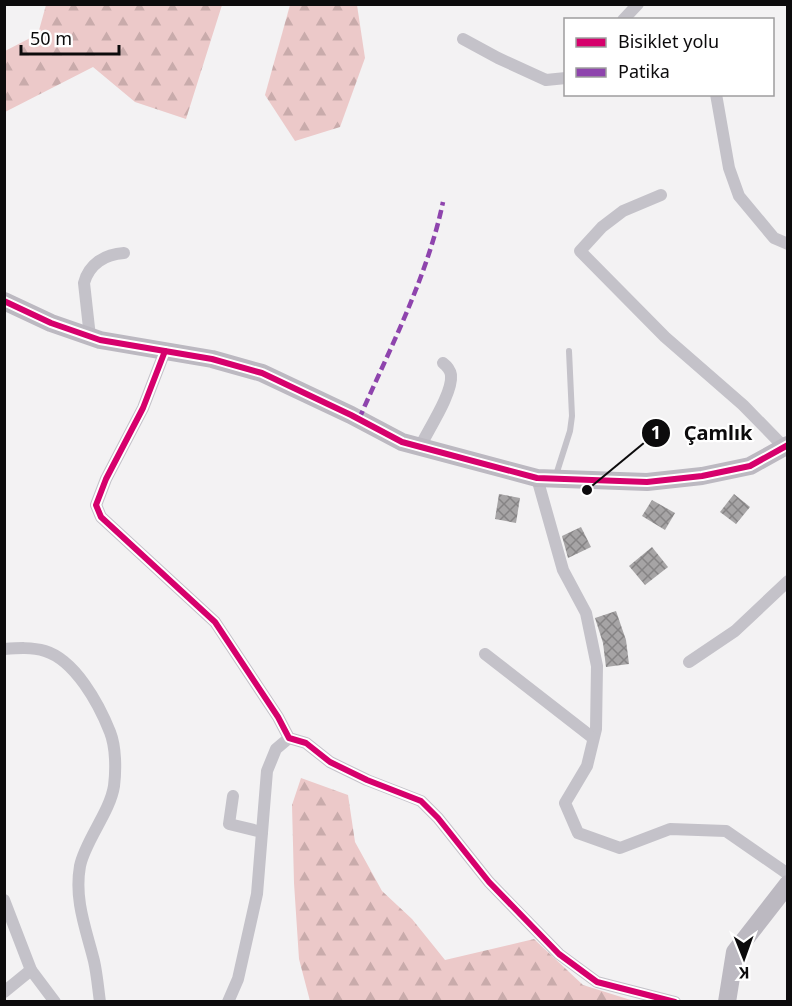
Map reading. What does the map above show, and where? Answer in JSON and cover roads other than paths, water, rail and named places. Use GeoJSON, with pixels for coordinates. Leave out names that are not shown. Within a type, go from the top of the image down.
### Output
{"type":"FeatureCollection","features":[{"type":"Feature","properties":{"kind":"street"},"geometry":{"type":"LineString","coordinates":[[625,18],[638,4]]}},
{"type":"Feature","properties":{"kind":"street"},"geometry":{"type":"LineString","coordinates":[[463,39],[546,80],[564,78]]}},
{"type":"Feature","properties":{"kind":"street"},"geometry":{"type":"LineString","coordinates":[[716,96],[729,168],[739,196],[774,238],[788,244]]}},
{"type":"Feature","properties":{"kind":"street"},"geometry":{"type":"LineString","coordinates":[[4,301],[51,323],[90,337],[212,359],[262,373],[402,442],[546,478],[647,482],[702,476],[750,466],[786,446],[743,405],[664,337],[580,251],[602,227],[623,211],[661,195]]}},
{"type":"Feature","properties":{"kind":"street"},"geometry":{"type":"LineString","coordinates":[[90,337],[84,282],[86,275],[94,263],[115,253],[124,253]]}},
{"type":"Feature","properties":{"kind":"street"},"geometry":{"type":"LineString","coordinates":[[165,351],[143,408],[106,478],[96,505],[101,517],[215,622],[278,717],[289,738],[306,743],[330,762],[367,780],[422,801],[489,882],[559,954],[597,982],[675,1002]]}},
{"type":"Feature","properties":{"kind":"street"},"geometry":{"type":"LineString","coordinates":[[420,447],[450,388],[449,368],[443,363]]}},
{"type":"Feature","properties":{"kind":"street"},"geometry":{"type":"LineString","coordinates":[[546,478],[563,570],[586,613],[597,666],[596,729],[587,766],[565,803],[578,833],[620,848],[670,829],[726,831],[788,874]]}},
{"type":"Feature","properties":{"kind":"street"},"geometry":{"type":"LineString","coordinates":[[689,662],[735,631],[788,581]]}},
{"type":"Feature","properties":{"kind":"street"},"geometry":{"type":"LineString","coordinates":[[4,649],[25,648],[47,652],[68,663],[91,694],[110,733],[115,765],[113,789],[80,865],[78,896],[82,922],[94,962],[100,1002]]}},
{"type":"Feature","properties":{"kind":"street"},"geometry":{"type":"LineString","coordinates":[[484,654],[593,738]]}},
{"type":"Feature","properties":{"kind":"street"},"geometry":{"type":"LineString","coordinates":[[228,1002],[238,979],[257,894],[267,771],[276,749],[289,738]]}},
{"type":"Feature","properties":{"kind":"street"},"geometry":{"type":"LineString","coordinates":[[233,796],[229,824],[261,832]]}},
{"type":"Feature","properties":{"kind":"street"},"geometry":{"type":"LineString","coordinates":[[727,1002],[735,952],[788,884]]}},
{"type":"Feature","properties":{"kind":"street"},"geometry":{"type":"LineString","coordinates":[[4,900],[31,970],[55,1002]]}},
{"type":"Feature","properties":{"kind":"street"},"geometry":{"type":"LineString","coordinates":[[4,992],[31,970]]}},
{"type":"Feature","properties":{"kind":"lane"},"geometry":{"type":"LineString","coordinates":[[546,478],[570,432],[572,416],[569,351]]}},
{"type":"Feature","properties":{"kind":"place","name":"Çamlık"},"geometry":{"type":"Point","coordinates":[587,490]}}]}
